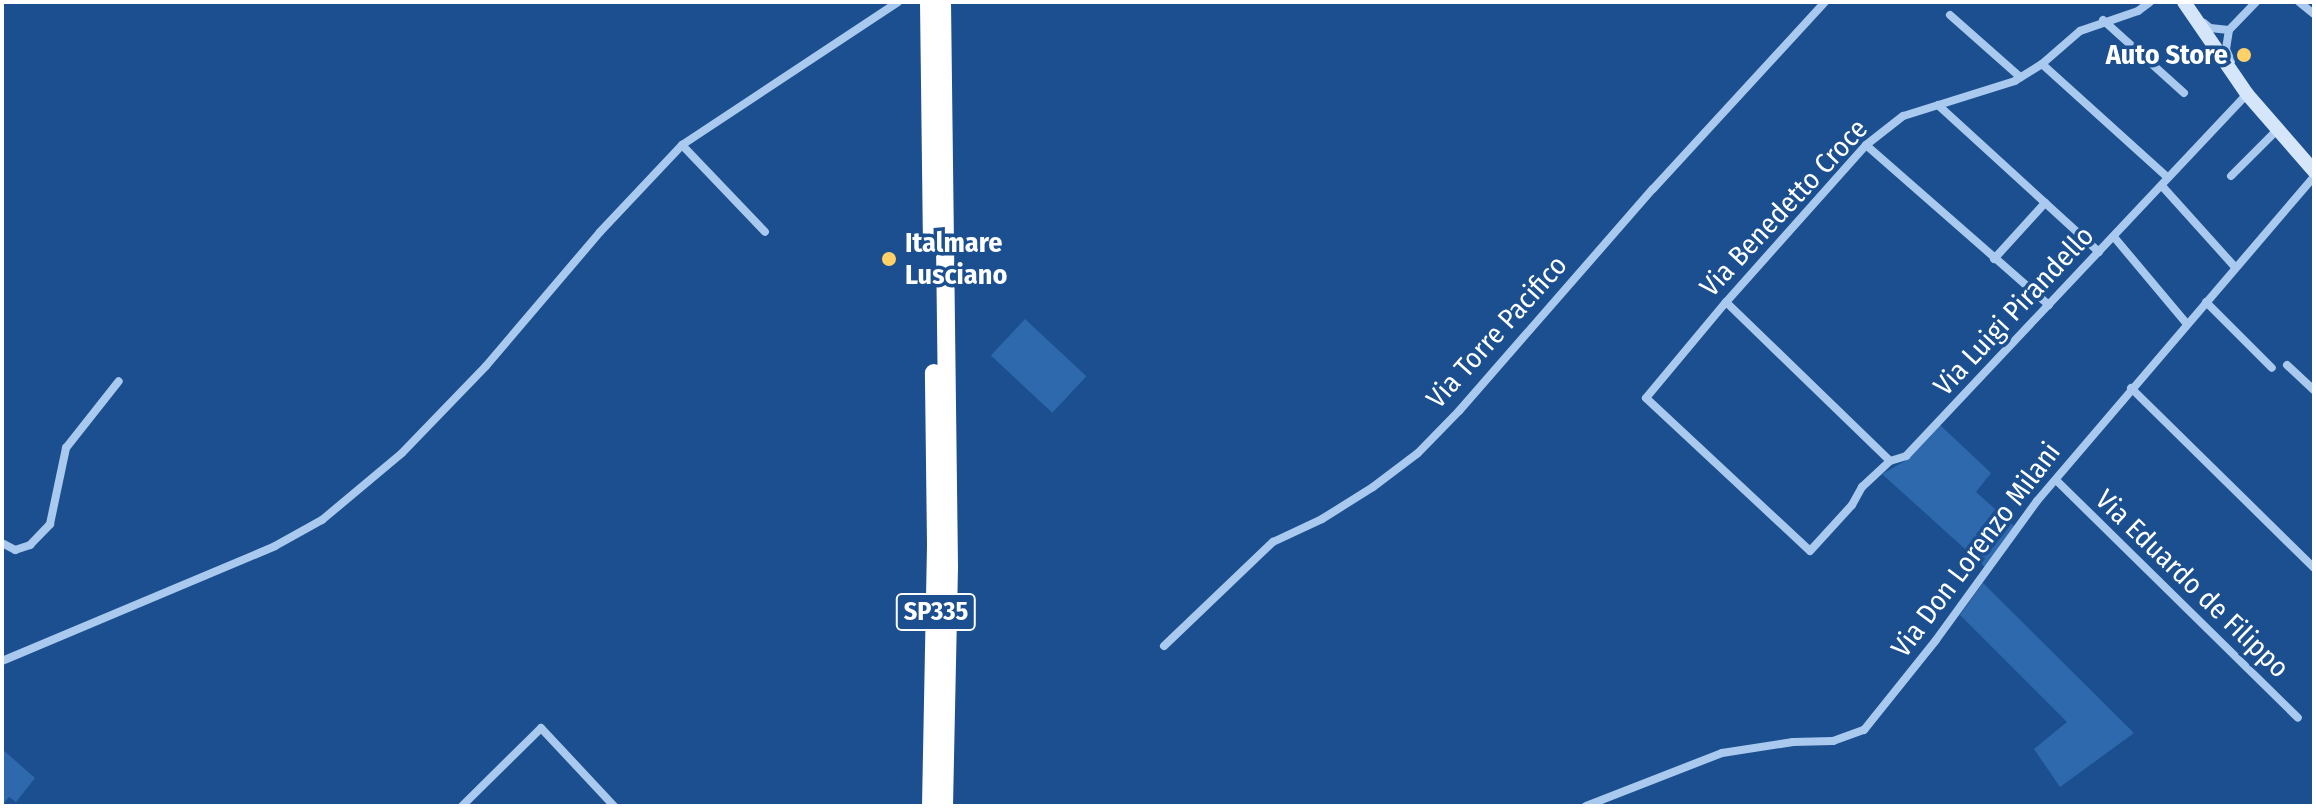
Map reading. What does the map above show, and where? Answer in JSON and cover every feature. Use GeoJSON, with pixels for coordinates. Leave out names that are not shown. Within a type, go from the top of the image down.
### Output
{"type":"FeatureCollection","features":[{"type":"Feature","properties":{"kind":"highway","name":"SP335"},"geometry":{"type":"LineString","coordinates":[[929,2],[949,670],[944,806]]}},
{"type":"Feature","properties":{"kind":"highway","name":"SP335"},"geometry":{"type":"LineString","coordinates":[[931,806],[943,422],[942,2]]}},
{"type":"Feature","properties":{"kind":"main road"},"geometry":{"type":"LineString","coordinates":[[2186,2],[2246,93],[2313,170]]}},
{"type":"Feature","properties":{"kind":"street"},"geometry":{"type":"LineString","coordinates":[[2,661],[275,546],[322,520],[402,453],[505,345],[600,232],[682,145],[898,2]]}},
{"type":"Feature","properties":{"kind":"street","name":"Via Torre Pacifico"},"geometry":{"type":"LineString","coordinates":[[1164,646],[1273,542],[1322,519],[1373,487],[1418,453],[1488,379],[1653,189],[1825,2]]}},
{"type":"Feature","properties":{"kind":"street","name":"Via Benedetto Croce"},"geometry":{"type":"LineString","coordinates":[[1810,551],[1646,398],[1726,302],[1866,145],[1903,116],[2020,77],[2042,64],[2080,31],[2103,20],[2138,11],[2150,2]]}},
{"type":"Feature","properties":{"kind":"street"},"geometry":{"type":"LineString","coordinates":[[2186,2],[2210,28],[2229,30]]}},
{"type":"Feature","properties":{"kind":"street"},"geometry":{"type":"LineString","coordinates":[[2246,93],[2245,82],[2227,56],[2229,30],[2256,2]]}},
{"type":"Feature","properties":{"kind":"street"},"geometry":{"type":"LineString","coordinates":[[2299,2],[2314,14]]}},
{"type":"Feature","properties":{"kind":"street"},"geometry":{"type":"LineString","coordinates":[[1950,15],[2020,77]]}},
{"type":"Feature","properties":{"kind":"street"},"geometry":{"type":"LineString","coordinates":[[2103,20],[2184,93]]}},
{"type":"Feature","properties":{"kind":"street"},"geometry":{"type":"LineString","coordinates":[[2042,64],[2167,177]]}},
{"type":"Feature","properties":{"kind":"street","name":"Via Luigi Pirandello"},"geometry":{"type":"LineString","coordinates":[[1810,551],[1852,505],[1862,487],[1890,461],[1906,456],[2246,93]]}},
{"type":"Feature","properties":{"kind":"street"},"geometry":{"type":"LineString","coordinates":[[1938,105],[2099,252]]}},
{"type":"Feature","properties":{"kind":"street"},"geometry":{"type":"LineString","coordinates":[[2231,176],[2278,129]]}},
{"type":"Feature","properties":{"kind":"street"},"geometry":{"type":"LineString","coordinates":[[682,145],[765,232]]}},
{"type":"Feature","properties":{"kind":"street"},"geometry":{"type":"LineString","coordinates":[[1866,145],[2049,305]]}},
{"type":"Feature","properties":{"kind":"street","name":"Via Don Lorenzo Milani"},"geometry":{"type":"LineString","coordinates":[[1586,806],[1722,753],[1793,742],[1833,741],[1864,730],[2056,480],[2313,170]]}},
{"type":"Feature","properties":{"kind":"street"},"geometry":{"type":"LineString","coordinates":[[2162,186],[2235,267]]}},
{"type":"Feature","properties":{"kind":"street"},"geometry":{"type":"LineString","coordinates":[[1994,259],[2045,203]]}},
{"type":"Feature","properties":{"kind":"street"},"geometry":{"type":"LineString","coordinates":[[2114,237],[2187,324]]}},
{"type":"Feature","properties":{"kind":"street"},"geometry":{"type":"LineString","coordinates":[[1726,302],[1890,461]]}},
{"type":"Feature","properties":{"kind":"street"},"geometry":{"type":"LineString","coordinates":[[2206,302],[2272,368]]}},
{"type":"Feature","properties":{"kind":"street"},"geometry":{"type":"LineString","coordinates":[[2287,365],[2314,390]]}},
{"type":"Feature","properties":{"kind":"street"},"geometry":{"type":"LineString","coordinates":[[2,543],[15,550],[30,545],[50,524],[66,448],[119,381]]}},
{"type":"Feature","properties":{"kind":"street"},"geometry":{"type":"LineString","coordinates":[[2131,388],[2314,568]]}},
{"type":"Feature","properties":{"kind":"street","name":"Via Eduardo de Filippo"},"geometry":{"type":"LineString","coordinates":[[2056,480],[2298,718]]}},
{"type":"Feature","properties":{"kind":"street"},"geometry":{"type":"LineString","coordinates":[[462,806],[541,728],[614,806]]}},
{"type":"Feature","properties":{"kind":"shaded area"},"geometry":{"type":"Polygon","coordinates":[[[1025,319],[1086,376],[1052,413],[991,356],[1025,319]]]}},
{"type":"Feature","properties":{"kind":"shaded area"},"geometry":{"type":"Polygon","coordinates":[[[1939,424],[1991,473],[1976,492],[2014,526],[1985,567],[1882,474],[1905,461],[1939,424]]]}},
{"type":"Feature","properties":{"kind":"shaded area"},"geometry":{"type":"Polygon","coordinates":[[[1983,583],[2134,733],[2060,787],[2034,749],[2067,722],[1960,615],[1983,583]]]}},
{"type":"Feature","properties":{"kind":"shaded area"},"geometry":{"type":"Polygon","coordinates":[[[2,749],[35,778],[16,802],[9,797],[2,805],[2,749]]]}},
{"type":"Feature","properties":{"kind":"place","name":"Auto Store"},"geometry":{"type":"Point","coordinates":[2244,55]}},
{"type":"Feature","properties":{"kind":"place","name":"Italmare Lusciano"},"geometry":{"type":"Point","coordinates":[889,259]}}]}
